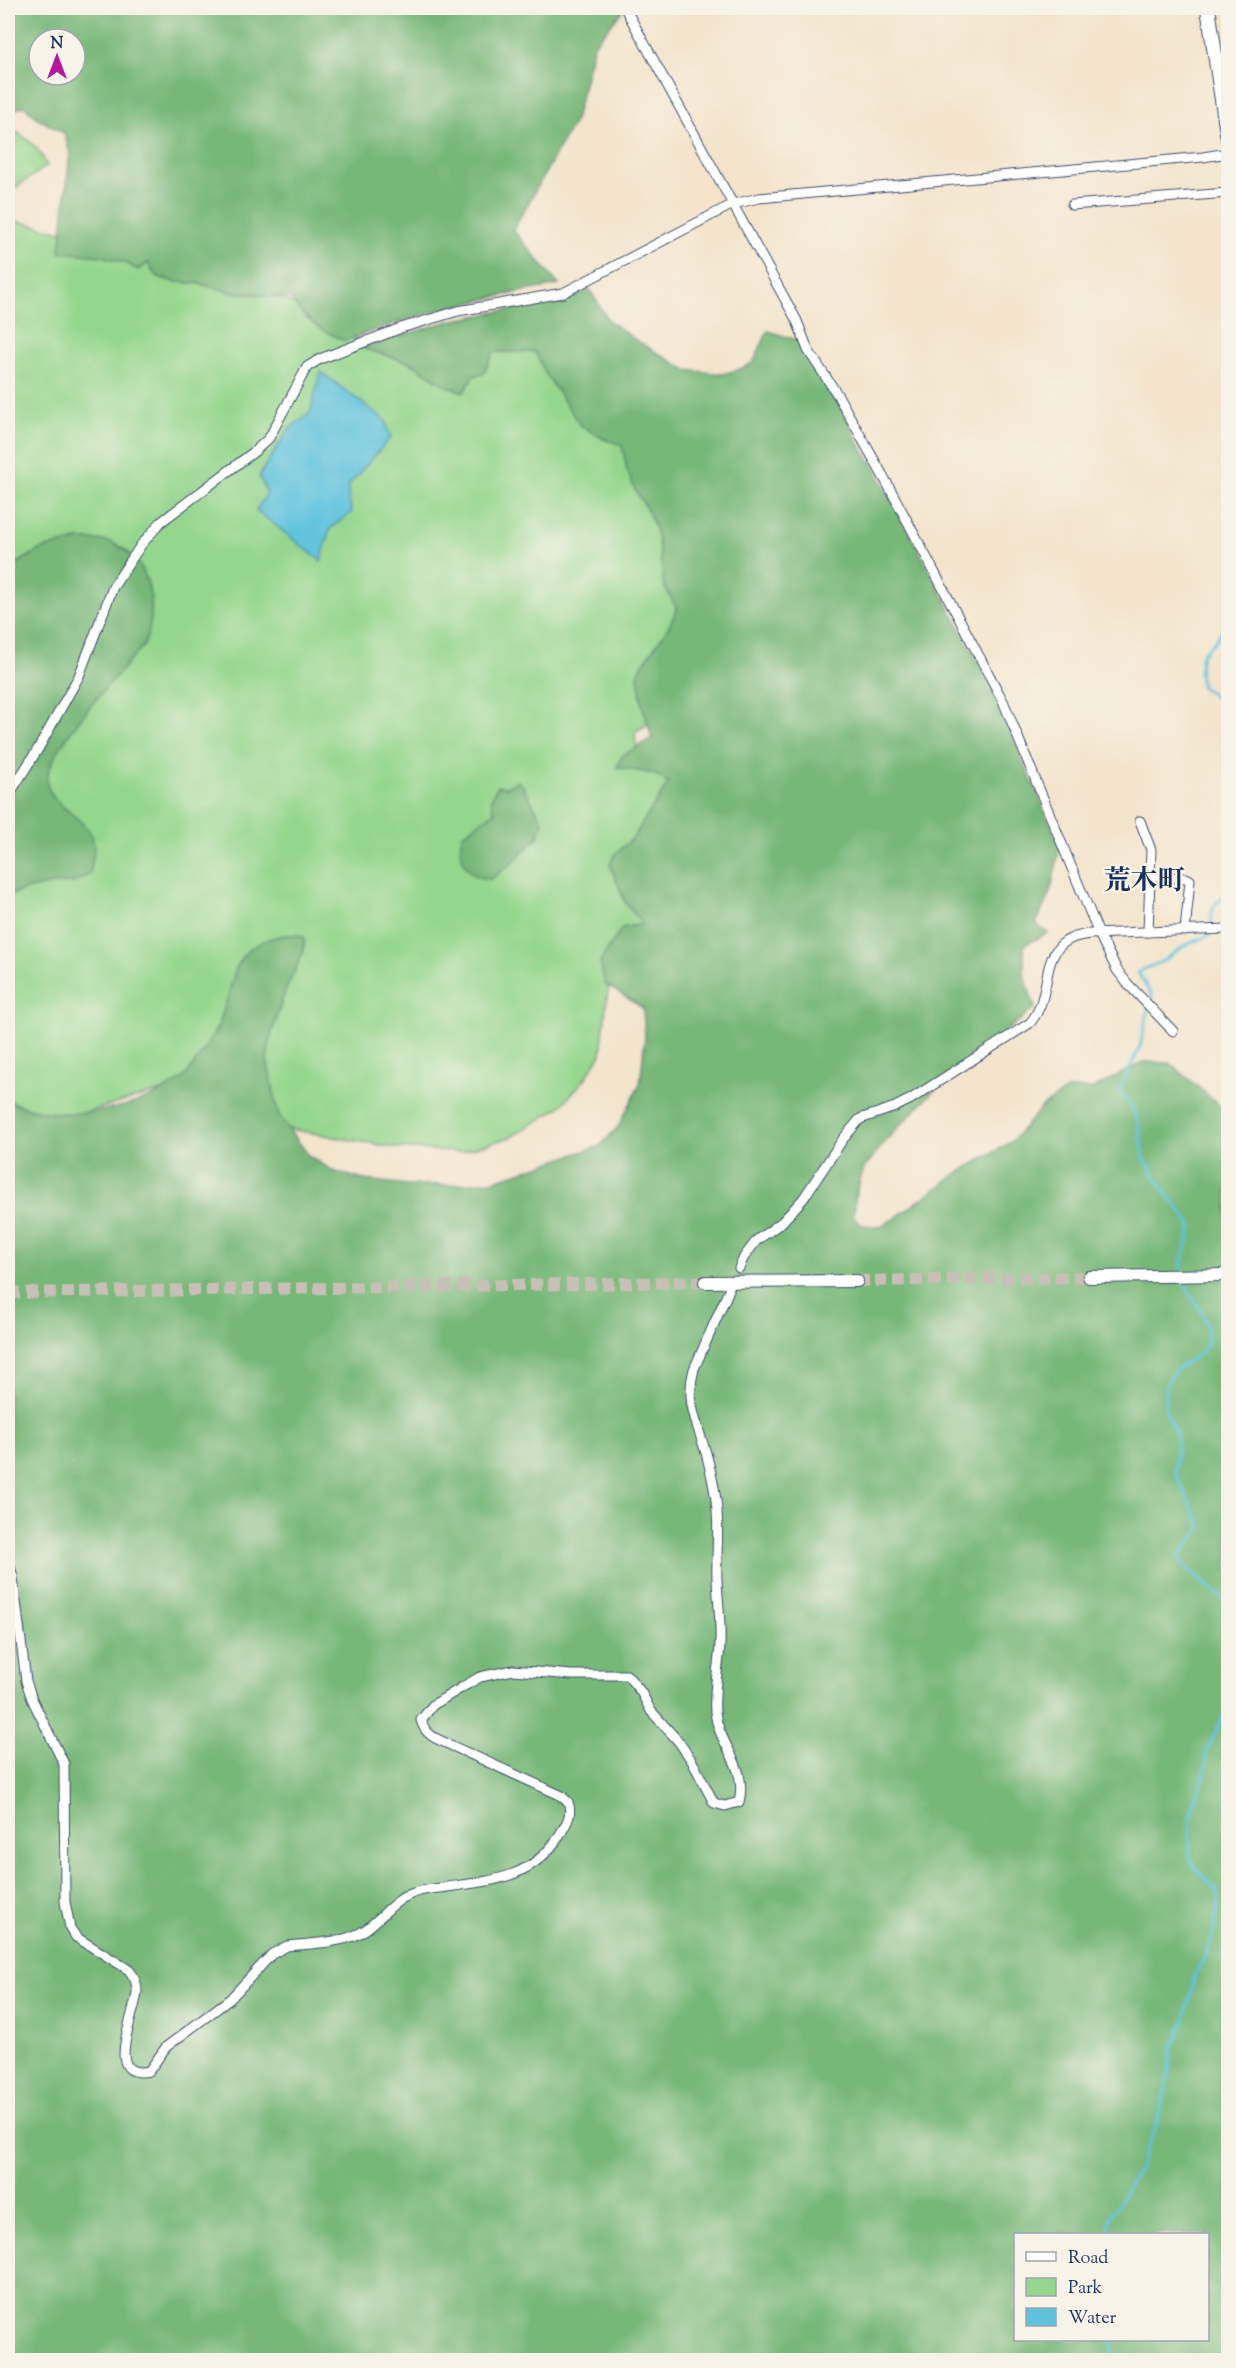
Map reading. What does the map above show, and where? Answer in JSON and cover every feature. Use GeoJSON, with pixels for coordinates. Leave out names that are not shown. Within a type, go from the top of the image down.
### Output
{"type":"FeatureCollection","features":[{"type":"Feature","properties":{"kind":"highway"},"geometry":{"type":"LineString","coordinates":[[1208,8],[1228,139]]}},
{"type":"Feature","properties":{"kind":"main road"},"geometry":{"type":"LineString","coordinates":[[1089,1277],[1228,1275]]}},
{"type":"Feature","properties":{"kind":"main road"},"geometry":{"type":"LineString","coordinates":[[705,1282],[857,1281]]}},
{"type":"Feature","properties":{"kind":"street"},"geometry":{"type":"LineString","coordinates":[[625,8],[797,321],[808,350],[837,394],[887,483],[1003,701],[1099,934],[1117,970],[1173,1031]]}},
{"type":"Feature","properties":{"kind":"street"},"geometry":{"type":"LineString","coordinates":[[8,796],[38,749],[79,676],[113,587],[141,545],[161,522],[269,438],[307,367],[314,363],[401,328],[458,311],[563,292],[733,204],[759,198],[1228,153]]}},
{"type":"Feature","properties":{"kind":"street"},"geometry":{"type":"LineString","coordinates":[[1072,205],[1228,192]]}},
{"type":"Feature","properties":{"kind":"street"},"geometry":{"type":"LineString","coordinates":[[1140,821],[1151,850],[1148,932]]}},
{"type":"Feature","properties":{"kind":"street"},"geometry":{"type":"LineString","coordinates":[[1150,876],[1190,880],[1185,931]]}},
{"type":"Feature","properties":{"kind":"street"},"geometry":{"type":"LineString","coordinates":[[739,1268],[757,1240],[782,1222],[808,1192],[843,1139],[860,1119],[895,1107],[927,1090],[1030,1023],[1036,1016],[1048,969],[1054,951],[1059,945],[1078,935],[1228,929]]}},
{"type":"Feature","properties":{"kind":"street"},"geometry":{"type":"LineString","coordinates":[[8,1558],[15,1585],[26,1681],[32,1700],[51,1733],[64,1764],[67,1917],[76,1936],[129,1970],[134,1976],[137,1995],[122,2048],[126,2062],[132,2070],[141,2073],[149,2071],[166,2047],[230,1999],[278,1950],[288,1946],[361,1933],[387,1909],[410,1894],[512,1875],[529,1868],[549,1850],[567,1824],[570,1815],[568,1802],[560,1795],[437,1739],[426,1732],[423,1726],[421,1720],[433,1706],[480,1677],[513,1670],[571,1675],[627,1675],[641,1692],[651,1711],[679,1742],[692,1761],[714,1803],[725,1806],[739,1802],[742,1780],[718,1730],[715,1712],[714,1693],[721,1637],[717,1580],[718,1513],[714,1486],[692,1417],[690,1401],[690,1382],[694,1369],[729,1290]]}},
{"type":"Feature","properties":{"kind":"green space"},"geometry":{"type":"Polygon","coordinates":[[[8,8],[625,8],[594,44],[575,120],[513,230],[559,285],[451,307],[345,341],[314,324],[290,298],[231,292],[196,283],[174,282],[159,277],[152,271],[149,263],[138,270],[125,263],[102,256],[60,252],[70,153],[64,133],[40,120],[24,106],[8,112],[8,8]]]}},
{"type":"Feature","properties":{"kind":"green space"},"geometry":{"type":"Polygon","coordinates":[[[8,129],[20,134],[31,143],[47,166],[8,193],[8,129]]]}},
{"type":"Feature","properties":{"kind":"green space"},"geometry":{"type":"Polygon","coordinates":[[[8,219],[95,240],[215,281],[286,300],[321,324],[419,366],[483,349],[533,344],[629,432],[685,590],[663,714],[635,732],[636,745],[655,762],[669,788],[660,914],[610,972],[601,1054],[584,1080],[559,1108],[511,1137],[459,1152],[397,1148],[261,1124],[190,1083],[33,1127],[8,1129],[8,219]]]}},
{"type":"Feature","properties":{"kind":"green space"},"geometry":{"type":"Polygon","coordinates":[[[589,289],[609,321],[686,370],[723,374],[753,363],[768,331],[797,340],[845,414],[858,442],[872,463],[988,680],[1060,846],[1051,890],[1036,924],[1048,933],[1024,945],[1024,975],[1035,1008],[942,1082],[891,1135],[864,1168],[855,1196],[854,1218],[862,1225],[879,1227],[892,1220],[958,1173],[1011,1142],[1042,1107],[1068,1089],[1093,1089],[1143,1062],[1170,1063],[1228,1113],[1228,2360],[8,2360],[8,1100],[27,1108],[74,1113],[124,1106],[168,1088],[185,1076],[218,1026],[242,957],[262,942],[288,935],[304,937],[304,951],[286,989],[271,1035],[267,1059],[279,1116],[309,1156],[333,1171],[364,1180],[408,1185],[451,1185],[492,1181],[600,1146],[618,1127],[640,1084],[645,1037],[643,1008],[605,984],[600,961],[622,928],[642,924],[625,902],[610,865],[616,853],[633,838],[669,782],[654,774],[617,767],[622,756],[652,738],[642,704],[638,676],[642,665],[668,628],[677,609],[664,586],[657,534],[627,470],[622,445],[604,439],[580,425],[545,373],[535,352],[494,352],[483,374],[473,376],[464,392],[446,386],[411,363],[361,348],[449,321],[570,298],[589,289]]]}},
{"type":"Feature","properties":{"kind":"green space"},"geometry":{"type":"Polygon","coordinates":[[[78,540],[110,542],[135,560],[143,572],[151,600],[149,631],[144,645],[71,731],[50,768],[47,782],[53,797],[86,827],[93,839],[94,849],[90,874],[73,883],[52,884],[8,896],[8,569],[41,549],[78,540]]]}},
{"type":"Feature","properties":{"kind":"green space"},"geometry":{"type":"Polygon","coordinates":[[[517,781],[523,786],[543,822],[538,837],[510,865],[491,879],[482,878],[469,871],[465,865],[461,851],[462,835],[494,812],[491,799],[497,786],[507,787],[517,781]]]}},
{"type":"Feature","properties":{"kind":"water"},"geometry":{"type":"Polygon","coordinates":[[[321,372],[386,421],[391,437],[348,486],[352,512],[330,529],[321,561],[256,510],[267,494],[259,476],[288,430],[310,413],[321,372]]]}},
{"type":"Feature","properties":{"kind":"waterway"},"geometry":{"type":"LineString","coordinates":[[1228,622],[1216,640],[1202,654],[1199,674],[1202,687],[1228,707]]}},
{"type":"Feature","properties":{"kind":"waterway"},"geometry":{"type":"LineString","coordinates":[[1182,1271],[1181,1264],[1191,1231],[1189,1221],[1165,1192],[1144,1158],[1138,1123],[1133,1109],[1120,1091],[1140,1047],[1152,1001],[1151,994],[1138,972],[1163,961],[1184,946],[1210,935],[1213,907],[1228,891]]}},
{"type":"Feature","properties":{"kind":"waterway"},"geometry":{"type":"LineString","coordinates":[[1183,1278],[1202,1312],[1208,1336],[1203,1350],[1180,1367],[1170,1378],[1166,1392],[1167,1413],[1177,1439],[1176,1475],[1200,1524],[1200,1530],[1179,1556],[1183,1566],[1228,1603]]}},
{"type":"Feature","properties":{"kind":"waterway"},"geometry":{"type":"LineString","coordinates":[[1228,1652],[1223,1656],[1228,1678]]}},
{"type":"Feature","properties":{"kind":"waterway"},"geometry":{"type":"LineString","coordinates":[[1109,2233],[1110,2218],[1138,2170],[1157,2124],[1166,2088],[1172,2048],[1184,2022],[1195,1975],[1207,1952],[1213,1933],[1219,1898],[1217,1890],[1193,1865],[1189,1853],[1190,1823],[1193,1805],[1205,1773],[1207,1750],[1228,1707]]}},
{"type":"Feature","properties":{"kind":"waterway"},"geometry":{"type":"LineString","coordinates":[[1110,2341],[1114,2360]]}},
{"type":"Feature","properties":{"kind":"tunnel"},"geometry":{"type":"LineString","coordinates":[[857,1281],[1089,1277]]}},
{"type":"Feature","properties":{"kind":"tunnel"},"geometry":{"type":"LineString","coordinates":[[8,1293],[705,1282]]}},
{"type":"Feature","properties":{"kind":"district","name":"荒木町"},"geometry":{"type":"Point","coordinates":[1144,880]}}]}
